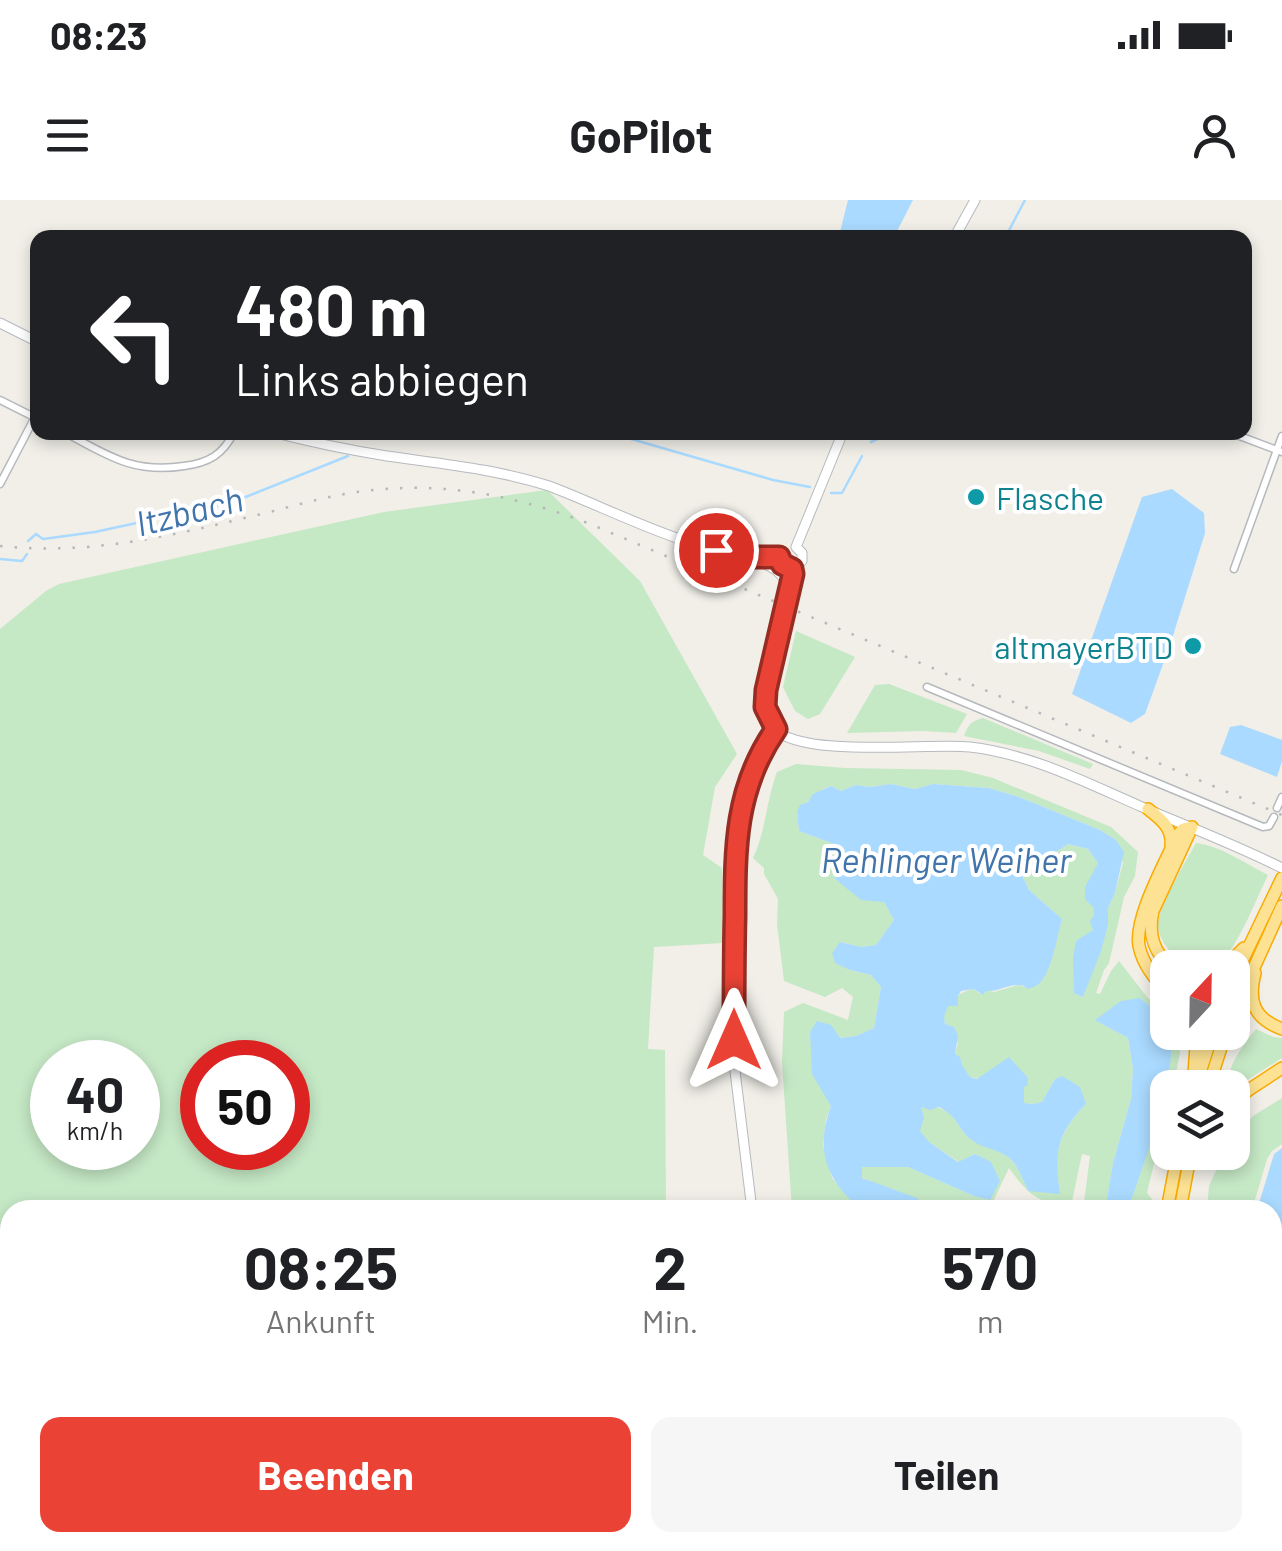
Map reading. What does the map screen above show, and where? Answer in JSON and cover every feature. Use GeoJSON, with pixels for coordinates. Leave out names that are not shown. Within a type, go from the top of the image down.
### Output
{"type":"FeatureCollection","features":[{"type":"Feature","properties":{"kind":"highway"},"geometry":{"type":"LineString","coordinates":[[1148,809],[1169,829],[1171,850]]}},
{"type":"Feature","properties":{"kind":"highway"},"geometry":{"type":"LineString","coordinates":[[1150,970],[1139,944],[1141,918],[1171,850],[1183,829],[1192,827]]}},
{"type":"Feature","properties":{"kind":"highway"},"geometry":{"type":"LineString","coordinates":[[1156,950],[1150,922],[1192,827]]}},
{"type":"Feature","properties":{"kind":"highway"},"geometry":{"type":"LineString","coordinates":[[1247,950],[1282,878]]}},
{"type":"Feature","properties":{"kind":"highway"},"geometry":{"type":"LineString","coordinates":[[1250,974],[1282,906]]}},
{"type":"Feature","properties":{"kind":"highway"},"geometry":{"type":"LineString","coordinates":[[1240,950],[1253,936]]}},
{"type":"Feature","properties":{"kind":"highway"},"geometry":{"type":"LineString","coordinates":[[1261,948],[1252,999],[1266,1022],[1282,1029]]}},
{"type":"Feature","properties":{"kind":"highway"},"geometry":{"type":"LineString","coordinates":[[1250,1091],[1282,1068]]}},
{"type":"Feature","properties":{"kind":"highway"},"geometry":{"type":"LineString","coordinates":[[1169,1200],[1175,1170]]}},
{"type":"Feature","properties":{"kind":"highway"},"geometry":{"type":"LineString","coordinates":[[1181,1200],[1187,1170]]}},
{"type":"Feature","properties":{"kind":"highway"},"geometry":{"type":"LineString","coordinates":[[1182,1196],[1193,1170]]}},
{"type":"Feature","properties":{"kind":"main road"},"geometry":{"type":"LineString","coordinates":[[958,230],[975,200]]}},
{"type":"Feature","properties":{"kind":"main road"},"geometry":{"type":"LineString","coordinates":[[0,324],[30,338]]}},
{"type":"Feature","properties":{"kind":"main road"},"geometry":{"type":"LineString","coordinates":[[311,440],[466,466],[522,478],[576,496],[702,547],[765,564],[782,575],[788,600]]}},
{"type":"Feature","properties":{"kind":"main road"},"geometry":{"type":"LineString","coordinates":[[796,546],[841,440]]}},
{"type":"Feature","properties":{"kind":"main road"},"geometry":{"type":"LineString","coordinates":[[792,569],[782,564],[779,557],[784,547],[796,546]]}},
{"type":"Feature","properties":{"kind":"main road"},"geometry":{"type":"LineString","coordinates":[[792,569],[802,561],[796,546]]}},
{"type":"Feature","properties":{"kind":"main road"},"geometry":{"type":"LineString","coordinates":[[739,555],[779,557]]}},
{"type":"Feature","properties":{"kind":"main road"},"geometry":{"type":"LineString","coordinates":[[792,569],[765,707],[784,736],[856,747],[936,745],[1005,754],[1067,775],[1282,868]]}},
{"type":"Feature","properties":{"kind":"main road"},"geometry":{"type":"LineString","coordinates":[[751,1200],[735,1072],[736,856],[740,810],[748,779],[776,729]]}},
{"type":"Feature","properties":{"kind":"street"},"geometry":{"type":"LineString","coordinates":[[0,400],[30,415]]}},
{"type":"Feature","properties":{"kind":"street"},"geometry":{"type":"LineString","coordinates":[[0,484],[30,429]]}},
{"type":"Feature","properties":{"kind":"street"},"geometry":{"type":"LineString","coordinates":[[1234,569],[1282,436]]}},
{"type":"Feature","properties":{"kind":"street"},"geometry":{"type":"LineString","coordinates":[[80,440],[126,464],[158,469],[211,460],[229,440]]}},
{"type":"Feature","properties":{"kind":"street"},"geometry":{"type":"LineString","coordinates":[[1250,440],[1279,451]]}},
{"type":"Feature","properties":{"kind":"street"},"geometry":{"type":"LineString","coordinates":[[927,686],[1263,827],[1269,826],[1282,796]]}},
{"type":"Feature","properties":{"kind":"green space"},"geometry":{"type":"Polygon","coordinates":[[[547,490],[640,581],[737,754],[715,787],[703,855],[722,868],[723,943],[654,947],[648,1049],[665,1050],[666,1200],[0,1200],[0,629],[59,584],[384,512],[547,490]]]}},
{"type":"Feature","properties":{"kind":"green space"},"geometry":{"type":"Polygon","coordinates":[[[796,631],[855,657],[820,714],[808,719],[795,711],[783,687],[796,631]]]}},
{"type":"Feature","properties":{"kind":"green space"},"geometry":{"type":"Polygon","coordinates":[[[889,684],[967,714],[956,733],[847,733],[875,685],[889,684]]]}},
{"type":"Feature","properties":{"kind":"green space"},"geometry":{"type":"Polygon","coordinates":[[[983,718],[1093,764],[1090,769],[1039,751],[964,736],[970,724],[983,718]]]}},
{"type":"Feature","properties":{"kind":"green space"},"geometry":{"type":"Polygon","coordinates":[[[796,764],[961,770],[993,778],[1111,827],[1138,852],[1135,876],[1124,897],[1109,963],[1096,993],[1100,994],[1119,961],[1150,1000],[1150,1007],[1140,998],[1096,1020],[1128,1038],[1133,1069],[1131,1099],[1107,1200],[1084,1200],[1090,1156],[1082,1154],[1072,1200],[1042,1200],[1028,1191],[1056,1165],[1065,1132],[1086,1104],[1055,1079],[1042,1102],[1034,1104],[1024,1103],[1024,1087],[970,1077],[955,1054],[958,1043],[944,1013],[949,1003],[968,990],[979,993],[1019,985],[1037,986],[1062,919],[1029,890],[1021,873],[1068,844],[1088,849],[1098,863],[1093,930],[1082,939],[1074,992],[1083,997],[1108,925],[1108,908],[1123,863],[1116,840],[1100,830],[989,788],[933,784],[915,789],[891,784],[856,785],[841,791],[831,786],[797,812],[799,831],[834,844],[852,865],[834,879],[884,902],[894,920],[876,945],[861,947],[841,942],[850,970],[871,975],[881,987],[874,1028],[839,1038],[831,1026],[810,1032],[812,1051],[831,1106],[823,1145],[832,1178],[852,1200],[791,1200],[782,1062],[784,1012],[803,1003],[848,1020],[853,997],[842,988],[825,997],[784,981],[778,899],[764,868],[753,858],[777,772],[796,764]]]}},
{"type":"Feature","properties":{"kind":"green space"},"geometry":{"type":"Polygon","coordinates":[[[1196,843],[1224,852],[1268,875],[1231,950],[1171,950],[1158,928],[1166,898],[1196,843]]]}},
{"type":"Feature","properties":{"kind":"green space"},"geometry":{"type":"Polygon","coordinates":[[[1256,1029],[1282,1038],[1282,1058],[1250,1078],[1250,1070],[1231,1070],[1241,1050],[1250,1050],[1250,1037],[1256,1029]]]}},
{"type":"Feature","properties":{"kind":"green space"},"geometry":{"type":"Polygon","coordinates":[[[1170,1050],[1180,1053],[1176,1070],[1169,1070],[1170,1050]]]}},
{"type":"Feature","properties":{"kind":"green space"},"geometry":{"type":"Polygon","coordinates":[[[1282,1098],[1282,1144],[1267,1159],[1255,1200],[1208,1200],[1216,1170],[1250,1170],[1250,1119],[1282,1098]]]}},
{"type":"Feature","properties":{"kind":"green space"},"geometry":{"type":"Polygon","coordinates":[[[921,1107],[944,1110],[970,1138],[1003,1154],[1018,1168],[1028,1190],[1009,1168],[994,1200],[909,1200],[861,1177],[861,1167],[908,1167],[974,1196],[975,1154],[959,1162],[929,1142],[919,1131],[921,1107]]]}},
{"type":"Feature","properties":{"kind":"green space"},"geometry":{"type":"Polygon","coordinates":[[[1150,1138],[1152,1170],[1147,1193],[1153,1200],[1131,1200],[1150,1138]]]}},
{"type":"Feature","properties":{"kind":"water"},"geometry":{"type":"Polygon","coordinates":[[[848,200],[913,200],[898,230],[840,230],[848,200]]]}},
{"type":"Feature","properties":{"kind":"water"},"geometry":{"type":"Polygon","coordinates":[[[1172,489],[1204,513],[1205,533],[1145,714],[1131,723],[1072,694],[1142,497],[1172,489]]]}},
{"type":"Feature","properties":{"kind":"water"},"geometry":{"type":"Polygon","coordinates":[[[1241,725],[1282,740],[1277,777],[1220,754],[1230,727],[1241,725]]]}},
{"type":"Feature","properties":{"kind":"water","name":"Rehlinger Weiher"},"geometry":{"type":"Polygon","coordinates":[[[891,784],[915,789],[933,784],[989,788],[1100,830],[1116,840],[1124,852],[1101,951],[1083,997],[1074,993],[1073,958],[1076,941],[1093,930],[1093,907],[1085,899],[1085,887],[1098,863],[1088,849],[1068,844],[1021,873],[1029,890],[1062,919],[1049,967],[1040,983],[1030,988],[1018,985],[985,991],[984,995],[973,989],[961,991],[958,1006],[948,1006],[944,1016],[945,1024],[954,1027],[958,1036],[955,1054],[970,1077],[977,1079],[1009,1057],[1028,1078],[1024,1103],[1042,1102],[1055,1079],[1062,1076],[1080,1087],[1086,1104],[1068,1125],[1060,1145],[1060,1194],[1028,1191],[1012,1160],[970,1139],[953,1117],[939,1107],[921,1107],[924,1118],[920,1131],[958,1162],[975,1154],[991,1162],[1000,1181],[990,1200],[908,1167],[862,1167],[862,1178],[919,1200],[851,1200],[830,1172],[824,1135],[831,1106],[812,1074],[810,1032],[817,1021],[831,1025],[840,1038],[874,1028],[881,987],[871,975],[835,963],[832,953],[840,942],[861,947],[876,945],[894,920],[884,902],[861,900],[834,878],[852,864],[834,844],[799,831],[797,812],[813,794],[831,786],[841,791],[856,785],[891,784]]]}},
{"type":"Feature","properties":{"kind":"water"},"geometry":{"type":"Polygon","coordinates":[[[1140,998],[1150,1007],[1150,1050],[1171,1050],[1169,1070],[1150,1070],[1150,1143],[1131,1200],[1107,1200],[1131,1099],[1133,1069],[1128,1038],[1095,1020],[1121,1001],[1140,998]]]}},
{"type":"Feature","properties":{"kind":"water"},"geometry":{"type":"Polygon","coordinates":[[[1282,1148],[1282,1200],[1260,1200],[1274,1154],[1282,1148]]]}},
{"type":"Feature","properties":{"kind":"waterway","name":"Itzbach"},"geometry":{"type":"LineString","coordinates":[[1009,230],[1025,200]]}},
{"type":"Feature","properties":{"kind":"waterway","name":"Itzbach"},"geometry":{"type":"LineString","coordinates":[[635,440],[810,487]]}},
{"type":"Feature","properties":{"kind":"waterway","name":"Itzbach"},"geometry":{"type":"LineString","coordinates":[[871,442],[875,440]]}},
{"type":"Feature","properties":{"kind":"waterway","name":"Itzbach"},"geometry":{"type":"LineString","coordinates":[[28,541],[36,534],[43,539],[95,532],[233,502],[348,456]]}},
{"type":"Feature","properties":{"kind":"waterway","name":"Itzbach"},"geometry":{"type":"LineString","coordinates":[[831,493],[842,493],[862,456]]}},
{"type":"Feature","properties":{"kind":"waterway","name":"Itzbach"},"geometry":{"type":"LineString","coordinates":[[0,559],[22,561],[27,554]]}},
{"type":"Feature","properties":{"kind":"railway"},"geometry":{"type":"LineString","coordinates":[[0,546],[69,548],[136,541],[374,490],[430,488],[511,499],[590,524],[1282,815]]}},
{"type":"Feature","properties":{"kind":"place","name":"Flasche"},"geometry":{"type":"Point","coordinates":[976,497]}},
{"type":"Feature","properties":{"kind":"place","name":"altmayerBTD"},"geometry":{"type":"Point","coordinates":[1193,646]}},
{"type":"Feature","properties":{"kind":"route"},"geometry":{"type":"LineString","coordinates":[[716,550],[779,557],[793,574],[766,690],[765,707],[776,729],[748,779],[740,810],[735,884],[734,1040]]}}]}
